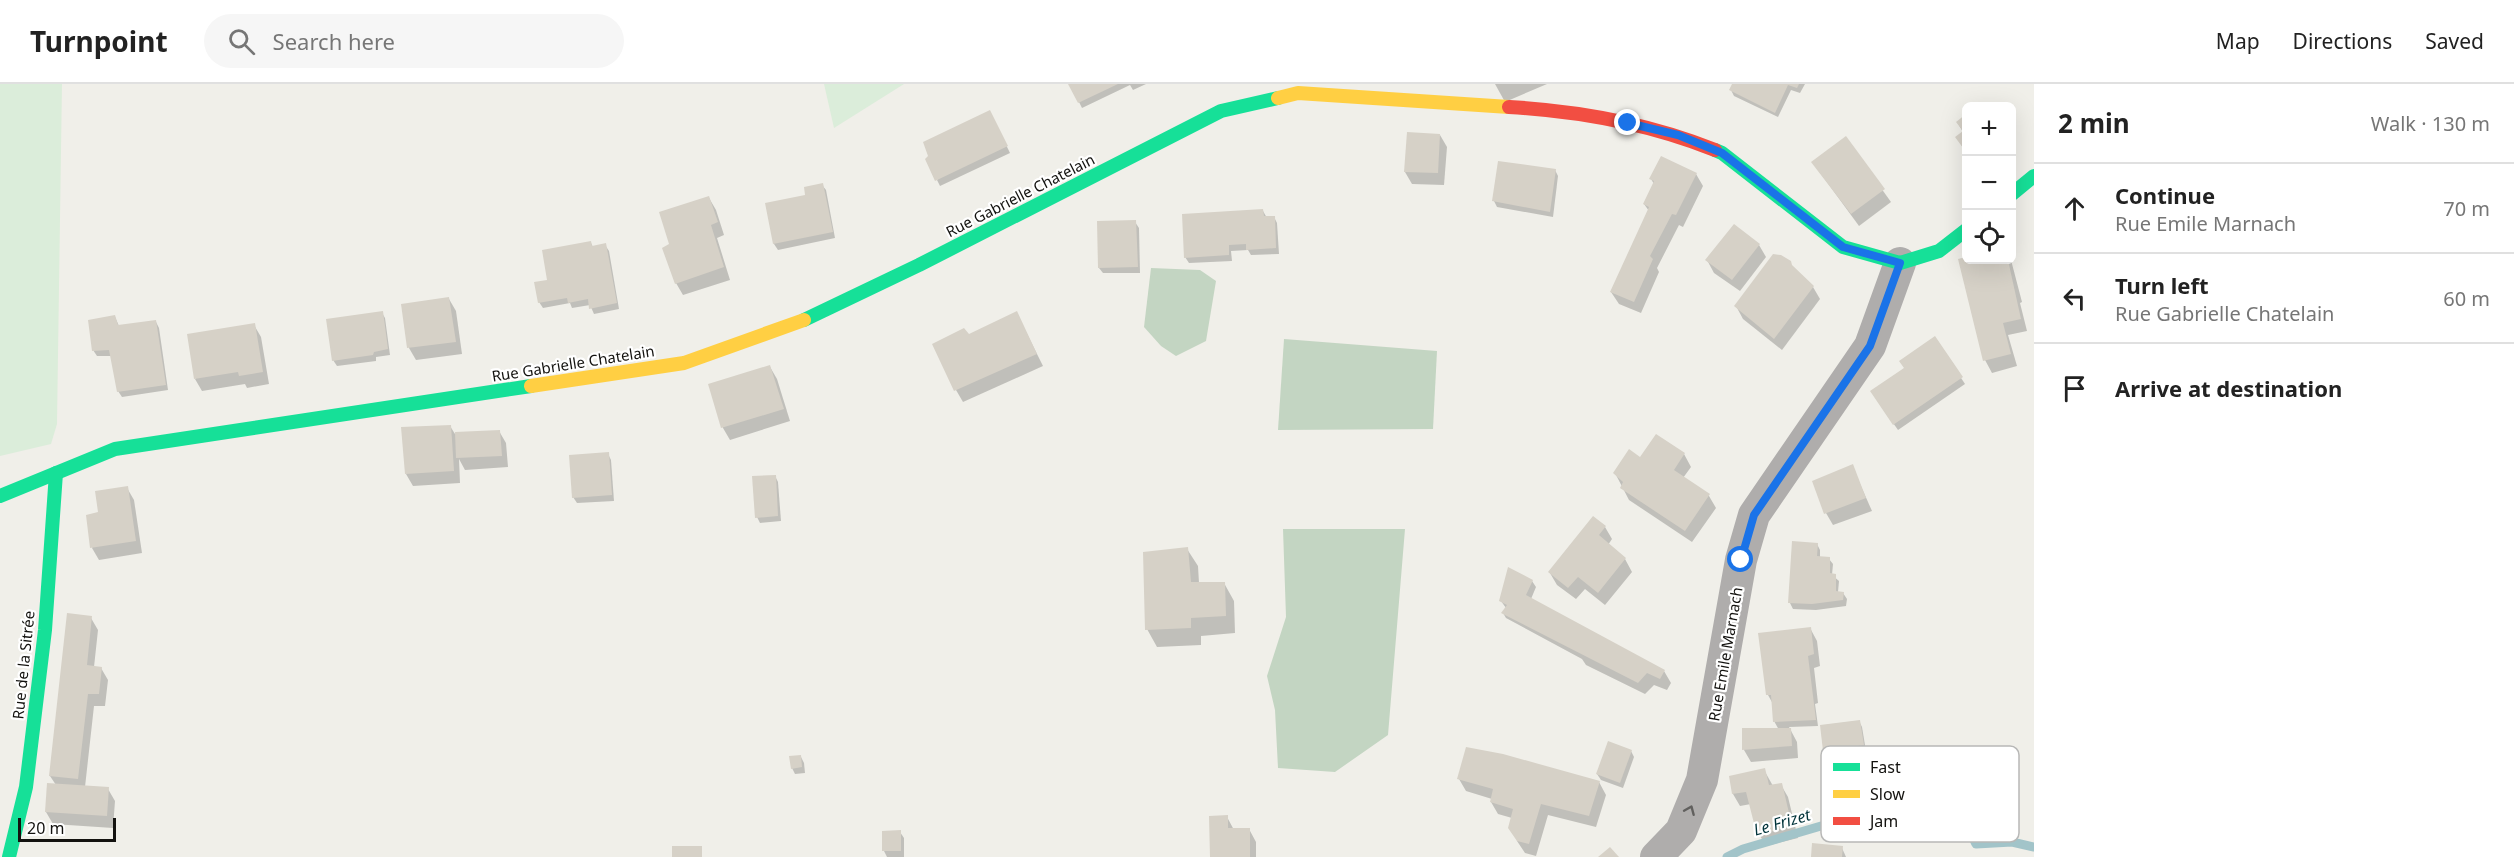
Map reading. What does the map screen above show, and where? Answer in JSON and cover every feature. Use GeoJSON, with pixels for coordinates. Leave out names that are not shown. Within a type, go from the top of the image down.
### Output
{"type":"FeatureCollection","features":[{"type":"Feature","properties":{"kind":"street","name":"Rue Gabrielle Chatelain"},"geometry":{"type":"LineString","coordinates":[[0,496],[115,449],[684,363],[806,320],[1221,111],[1298,93],[1561,110],[1678,135],[1722,153],[1843,247],[1900,263]]}},
{"type":"Feature","properties":{"kind":"street"},"geometry":{"type":"LineString","coordinates":[[2016,191],[2034,176]]}},
{"type":"Feature","properties":{"kind":"street"},"geometry":{"type":"LineString","coordinates":[[1900,263],[1939,251],[1962,233]]}},
{"type":"Feature","properties":{"kind":"street","name":"Rue Emile Marnach"},"geometry":{"type":"LineString","coordinates":[[1656,857],[1681,831],[1702,780],[1741,560],[1754,515],[1870,346],[1900,263]]}},
{"type":"Feature","properties":{"kind":"street","name":"Rue de la Sitrée"},"geometry":{"type":"LineString","coordinates":[[9,857],[26,787],[45,630],[56,473]]}},
{"type":"Feature","properties":{"kind":"green space"},"geometry":{"type":"Polygon","coordinates":[[[0,84],[62,84],[57,424],[51,444],[0,456],[0,84]]]}},
{"type":"Feature","properties":{"kind":"green space"},"geometry":{"type":"Polygon","coordinates":[[[824,84],[904,84],[834,128],[824,84]]]}},
{"type":"Feature","properties":{"kind":"green space"},"geometry":{"type":"Polygon","coordinates":[[[1151,268],[1200,270],[1216,281],[1206,341],[1176,356],[1161,346],[1144,327],[1151,268]]]}},
{"type":"Feature","properties":{"kind":"green space"},"geometry":{"type":"Polygon","coordinates":[[[1284,339],[1437,351],[1433,429],[1278,430],[1284,339]]]}},
{"type":"Feature","properties":{"kind":"green space"},"geometry":{"type":"Polygon","coordinates":[[[1283,529],[1405,529],[1388,735],[1335,772],[1278,768],[1275,710],[1267,676],[1286,617],[1283,529]]]}},
{"type":"Feature","properties":{"kind":"building"},"geometry":{"type":"Polygon","coordinates":[[[1068,84],[1118,84],[1078,103],[1068,84]]]}},
{"type":"Feature","properties":{"kind":"building"},"geometry":{"type":"Polygon","coordinates":[[[1732,84],[1799,84],[1797,88],[1788,85],[1775,113],[1729,90],[1732,84]]]}},
{"type":"Feature","properties":{"kind":"building"},"geometry":{"type":"Polygon","coordinates":[[[990,110],[1008,146],[935,181],[925,159],[928,156],[923,142],[990,110]]]}},
{"type":"Feature","properties":{"kind":"building"},"geometry":{"type":"Polygon","coordinates":[[[1962,117],[1962,130],[1956,122],[1962,117]]]}},
{"type":"Feature","properties":{"kind":"building"},"geometry":{"type":"Polygon","coordinates":[[[1407,132],[1440,134],[1438,173],[1404,172],[1407,132]]]}},
{"type":"Feature","properties":{"kind":"building"},"geometry":{"type":"Polygon","coordinates":[[[1962,132],[1962,147],[1955,137],[1962,132]]]}},
{"type":"Feature","properties":{"kind":"building"},"geometry":{"type":"Polygon","coordinates":[[[1846,136],[1885,189],[1851,214],[1811,162],[1846,136]]]}},
{"type":"Feature","properties":{"kind":"building"},"geometry":{"type":"Polygon","coordinates":[[[1661,156],[1697,173],[1676,215],[1672,214],[1650,256],[1653,259],[1634,302],[1610,292],[1649,207],[1643,204],[1654,181],[1649,179],[1661,156]]]}},
{"type":"Feature","properties":{"kind":"building"},"geometry":{"type":"Polygon","coordinates":[[[1498,161],[1556,169],[1550,212],[1492,201],[1498,161]]]}},
{"type":"Feature","properties":{"kind":"building"},"geometry":{"type":"Polygon","coordinates":[[[823,183],[833,232],[773,244],[765,203],[805,195],[804,187],[823,183]]]}},
{"type":"Feature","properties":{"kind":"building"},"geometry":{"type":"Polygon","coordinates":[[[709,196],[718,222],[711,225],[724,267],[675,284],[662,248],[669,244],[659,212],[709,196]]]}},
{"type":"Feature","properties":{"kind":"building"},"geometry":{"type":"Polygon","coordinates":[[[1263,209],[1264,216],[1275,216],[1276,248],[1246,250],[1246,244],[1229,245],[1229,255],[1184,258],[1182,214],[1263,209]]]}},
{"type":"Feature","properties":{"kind":"building"},"geometry":{"type":"Polygon","coordinates":[[[1136,220],[1138,267],[1098,268],[1097,221],[1136,220]]]}},
{"type":"Feature","properties":{"kind":"building"},"geometry":{"type":"Polygon","coordinates":[[[1734,224],[1760,244],[1732,280],[1705,260],[1734,224]]]}},
{"type":"Feature","properties":{"kind":"building"},"geometry":{"type":"Polygon","coordinates":[[[591,241],[592,246],[606,243],[617,303],[589,309],[588,299],[568,303],[567,298],[538,303],[534,282],[547,280],[542,250],[591,241]]]}},
{"type":"Feature","properties":{"kind":"building"},"geometry":{"type":"Polygon","coordinates":[[[1773,254],[1781,255],[1791,261],[1792,265],[1814,286],[1774,339],[1734,306],[1773,254]]]}},
{"type":"Feature","properties":{"kind":"building"},"geometry":{"type":"Polygon","coordinates":[[[1962,258],[1962,264],[2009,264],[2021,319],[2003,323],[2011,354],[1983,361],[1958,259],[1962,258]]]}},
{"type":"Feature","properties":{"kind":"building"},"geometry":{"type":"Polygon","coordinates":[[[449,297],[456,342],[407,348],[401,304],[449,297]]]}},
{"type":"Feature","properties":{"kind":"building"},"geometry":{"type":"Polygon","coordinates":[[[383,311],[388,349],[374,352],[373,355],[332,361],[326,319],[383,311]]]}},
{"type":"Feature","properties":{"kind":"building"},"geometry":{"type":"Polygon","coordinates":[[[1017,311],[1037,354],[954,391],[932,344],[964,328],[969,334],[1017,311]]]}},
{"type":"Feature","properties":{"kind":"building"},"geometry":{"type":"Polygon","coordinates":[[[115,315],[118,325],[156,320],[166,385],[117,392],[109,350],[92,351],[88,320],[115,315]]]}},
{"type":"Feature","properties":{"kind":"building"},"geometry":{"type":"Polygon","coordinates":[[[255,323],[263,372],[239,376],[238,372],[194,379],[187,334],[255,323]]]}},
{"type":"Feature","properties":{"kind":"building"},"geometry":{"type":"Polygon","coordinates":[[[1935,336],[1963,377],[1893,425],[1870,391],[1904,368],[1899,361],[1935,336]]]}},
{"type":"Feature","properties":{"kind":"building"},"geometry":{"type":"Polygon","coordinates":[[[770,365],[784,409],[721,428],[708,384],[770,365]]]}},
{"type":"Feature","properties":{"kind":"building"},"geometry":{"type":"Polygon","coordinates":[[[451,425],[454,471],[405,474],[401,427],[451,425]]]}},
{"type":"Feature","properties":{"kind":"building"},"geometry":{"type":"Polygon","coordinates":[[[500,430],[502,456],[456,458],[455,432],[500,430]]]}},
{"type":"Feature","properties":{"kind":"building"},"geometry":{"type":"Polygon","coordinates":[[[1656,434],[1685,453],[1674,470],[1710,494],[1685,531],[1620,488],[1623,482],[1613,473],[1629,449],[1640,457],[1656,434]]]}},
{"type":"Feature","properties":{"kind":"building"},"geometry":{"type":"Polygon","coordinates":[[[609,452],[612,495],[572,498],[569,455],[609,452]]]}},
{"type":"Feature","properties":{"kind":"building"},"geometry":{"type":"Polygon","coordinates":[[[1853,464],[1866,498],[1824,514],[1812,481],[1853,464]]]}},
{"type":"Feature","properties":{"kind":"building"},"geometry":{"type":"Polygon","coordinates":[[[776,475],[778,516],[755,518],[752,476],[776,475]]]}},
{"type":"Feature","properties":{"kind":"building"},"geometry":{"type":"Polygon","coordinates":[[[128,486],[136,541],[90,548],[86,515],[98,512],[95,491],[128,486]]]}},
{"type":"Feature","properties":{"kind":"building"},"geometry":{"type":"Polygon","coordinates":[[[1593,516],[1606,526],[1599,535],[1626,558],[1598,593],[1578,577],[1568,588],[1548,572],[1593,516]]]}},
{"type":"Feature","properties":{"kind":"building"},"geometry":{"type":"Polygon","coordinates":[[[1792,541],[1818,543],[1817,556],[1830,557],[1830,573],[1836,574],[1836,591],[1844,592],[1843,600],[1812,604],[1788,603],[1792,541]]]}},
{"type":"Feature","properties":{"kind":"building"},"geometry":{"type":"Polygon","coordinates":[[[1188,547],[1191,582],[1225,582],[1226,616],[1191,618],[1191,628],[1145,630],[1143,552],[1188,547]]]}},
{"type":"Feature","properties":{"kind":"building"},"geometry":{"type":"Polygon","coordinates":[[[1508,567],[1533,580],[1526,595],[1665,670],[1660,679],[1647,673],[1638,683],[1501,613],[1507,605],[1499,601],[1508,567]]]}},
{"type":"Feature","properties":{"kind":"building"},"geometry":{"type":"Polygon","coordinates":[[[67,613],[92,616],[87,665],[102,667],[99,694],[88,694],[78,779],[49,776],[67,613]]]}},
{"type":"Feature","properties":{"kind":"building"},"geometry":{"type":"Polygon","coordinates":[[[1811,627],[1814,654],[1808,656],[1816,720],[1773,722],[1771,695],[1766,695],[1758,633],[1811,627]]]}},
{"type":"Feature","properties":{"kind":"building"},"geometry":{"type":"Polygon","coordinates":[[[1860,720],[1864,745],[1822,746],[1820,725],[1860,720]]]}},
{"type":"Feature","properties":{"kind":"building"},"geometry":{"type":"Polygon","coordinates":[[[1742,728],[1791,728],[1792,746],[1742,750],[1742,728]]]}},
{"type":"Feature","properties":{"kind":"building"},"geometry":{"type":"Polygon","coordinates":[[[1608,741],[1632,750],[1620,783],[1596,774],[1608,741]]]}},
{"type":"Feature","properties":{"kind":"building"},"geometry":{"type":"Polygon","coordinates":[[[1466,747],[1503,754],[1600,781],[1589,816],[1541,804],[1529,844],[1517,841],[1508,828],[1513,809],[1490,802],[1493,789],[1457,779],[1466,747]]]}},
{"type":"Feature","properties":{"kind":"building"},"geometry":{"type":"Polygon","coordinates":[[[801,755],[802,767],[791,769],[789,756],[801,755]]]}},
{"type":"Feature","properties":{"kind":"building"},"geometry":{"type":"Polygon","coordinates":[[[1765,768],[1769,785],[1782,783],[1792,826],[1757,835],[1746,792],[1732,794],[1729,776],[1765,768]]]}},
{"type":"Feature","properties":{"kind":"building"},"geometry":{"type":"Polygon","coordinates":[[[47,783],[109,787],[107,816],[45,812],[47,783]]]}},
{"type":"Feature","properties":{"kind":"building"},"geometry":{"type":"Polygon","coordinates":[[[1228,815],[1228,828],[1250,828],[1250,857],[1210,857],[1209,816],[1228,815]]]}},
{"type":"Feature","properties":{"kind":"building"},"geometry":{"type":"Polygon","coordinates":[[[901,830],[901,851],[882,851],[882,831],[901,830]]]}},
{"type":"Feature","properties":{"kind":"building"},"geometry":{"type":"Polygon","coordinates":[[[1812,843],[1843,846],[1842,857],[1811,857],[1812,843]]]}},
{"type":"Feature","properties":{"kind":"building"},"geometry":{"type":"Polygon","coordinates":[[[672,846],[702,846],[702,857],[672,857],[672,846]]]}},
{"type":"Feature","properties":{"kind":"building"},"geometry":{"type":"Polygon","coordinates":[[[1610,847],[1619,857],[1598,857],[1610,847]]]}},
{"type":"Feature","properties":{"kind":"waterway","name":"Le Frizet"},"geometry":{"type":"LineString","coordinates":[[1727,857],[1743,849],[1821,826]]}},
{"type":"Feature","properties":{"kind":"waterway","name":"Le Frizet"},"geometry":{"type":"LineString","coordinates":[[1975,842],[1976,844],[2012,842]]}},
{"type":"Feature","properties":{"kind":"waterway","name":"Le Frizet"},"geometry":{"type":"LineString","coordinates":[[2012,842],[2034,847]]}},
{"type":"Feature","properties":{"kind":"traffic: fast"},"geometry":{"type":"LineString","coordinates":[[804,320],[919,265],[1221,111],[1278,98]]}},
{"type":"Feature","properties":{"kind":"traffic: fast"},"geometry":{"type":"LineString","coordinates":[[1715,150],[1722,153],[1843,247],[1900,263],[1939,251],[1962,233]]}},
{"type":"Feature","properties":{"kind":"traffic: fast"},"geometry":{"type":"LineString","coordinates":[[2016,191],[2034,176]]}},
{"type":"Feature","properties":{"kind":"traffic: fast"},"geometry":{"type":"LineString","coordinates":[[0,496],[115,449],[531,386]]}},
{"type":"Feature","properties":{"kind":"traffic: fast"},"geometry":{"type":"LineString","coordinates":[[9,857],[26,787],[45,630],[56,473]]}},
{"type":"Feature","properties":{"kind":"traffic: slow"},"geometry":{"type":"LineString","coordinates":[[1278,98],[1298,93],[1509,107]]}},
{"type":"Feature","properties":{"kind":"traffic: slow"},"geometry":{"type":"LineString","coordinates":[[531,386],[684,363],[804,320]]}},
{"type":"Feature","properties":{"kind":"traffic: jam"},"geometry":{"type":"LineString","coordinates":[[1509,107],[1614,120],[1665,133],[1715,150]]}},
{"type":"Feature","properties":{"kind":"route"},"geometry":{"type":"LineString","coordinates":[[1628,123],[1678,135],[1722,153],[1843,247],[1900,263],[1870,346],[1754,515],[1741,560]]}}]}
